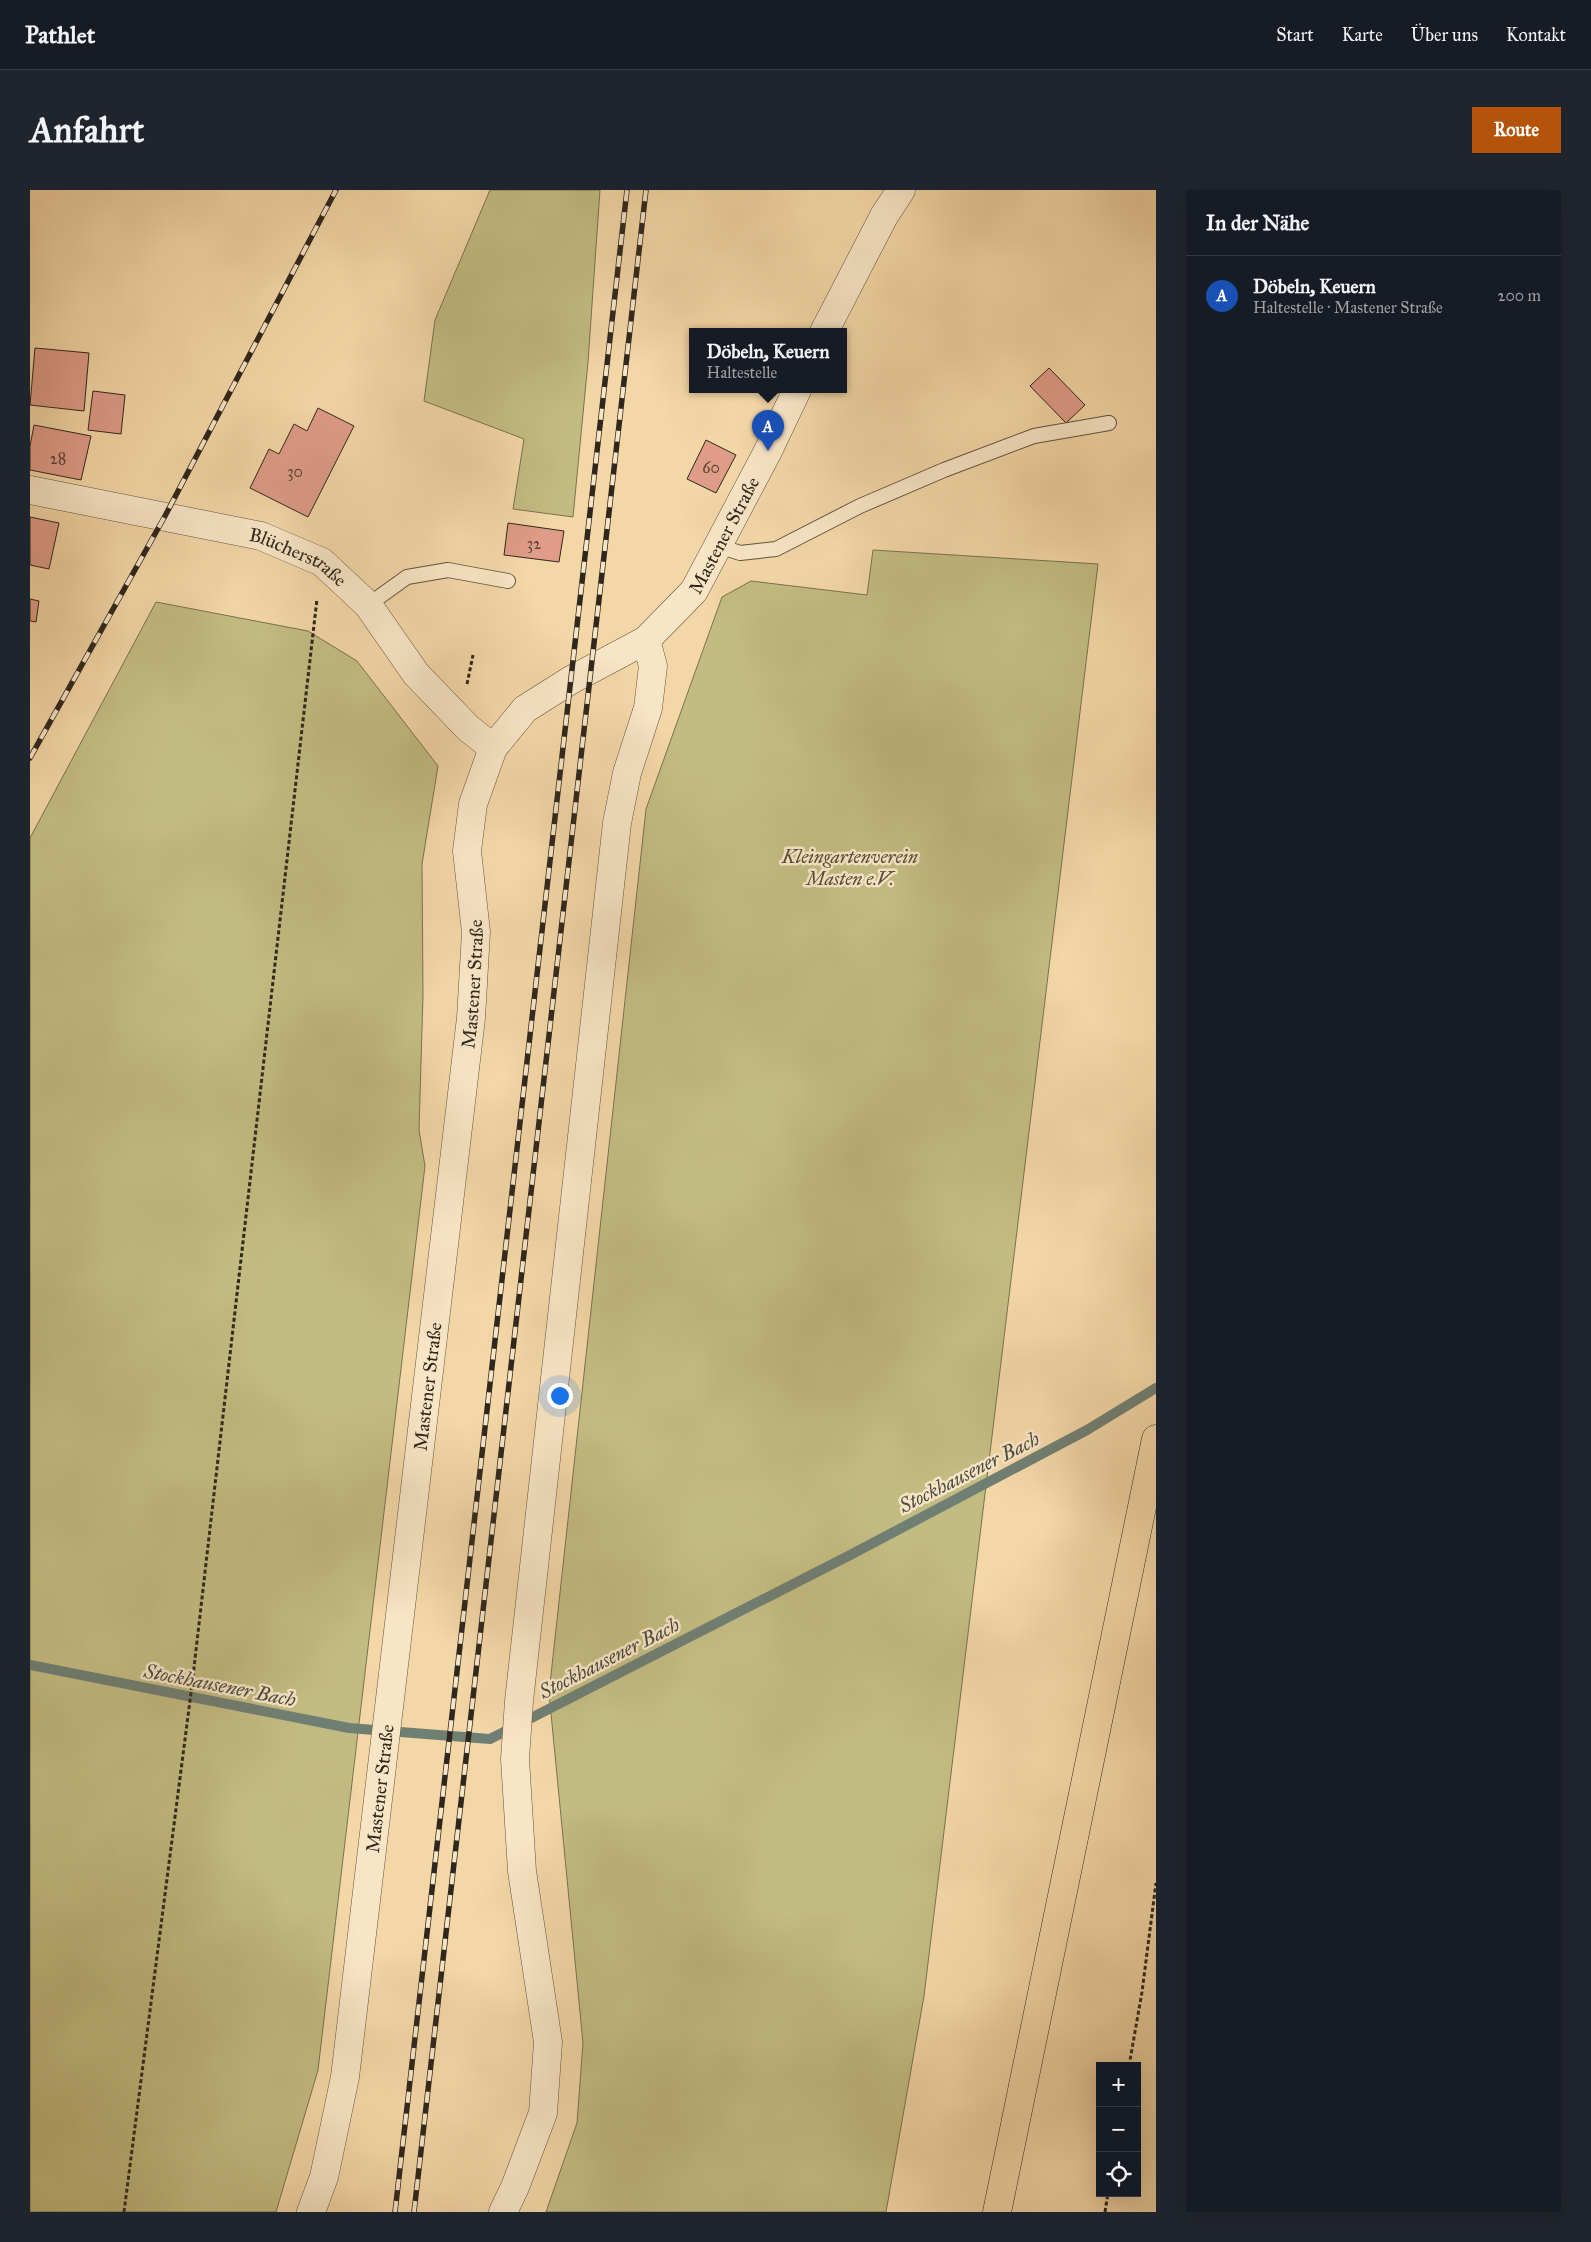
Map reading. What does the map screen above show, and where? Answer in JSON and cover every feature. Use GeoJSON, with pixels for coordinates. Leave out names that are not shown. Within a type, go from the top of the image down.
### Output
{"type":"FeatureCollection","features":[{"type":"Feature","properties":{"kind":"main road"},"geometry":{"type":"LineString","coordinates":[[998,2212],[1156,1439]]}},
{"type":"Feature","properties":{"kind":"street"},"geometry":{"type":"LineString","coordinates":[[826,328],[884,216],[901,190]]}},
{"type":"Feature","properties":{"kind":"street","name":"Mastener Straße"},"geometry":{"type":"LineString","coordinates":[[311,2212],[324,2177],[345,2077],[471,1018],[476,932],[467,851],[473,804],[493,748],[525,709],[571,680],[646,640],[694,591],[719,546],[796,393]]}},
{"type":"Feature","properties":{"kind":"street","name":"Blücherstraße"},"geometry":{"type":"LineString","coordinates":[[30,490],[261,536],[322,562],[368,605],[416,674],[468,728],[493,748]]}},
{"type":"Feature","properties":{"kind":"street"},"geometry":{"type":"LineString","coordinates":[[503,2212],[515,2187],[543,2113],[548,2042],[522,1871],[515,1759],[519,1700],[617,824],[627,773],[648,708],[652,675],[653,666],[646,640]]}},
{"type":"Feature","properties":{"kind":"lane"},"geometry":{"type":"LineString","coordinates":[[719,546],[740,553],[776,549],[860,506],[944,470],[1034,436],[1109,423]]}},
{"type":"Feature","properties":{"kind":"lane"},"geometry":{"type":"LineString","coordinates":[[368,605],[407,577],[448,570],[508,582]]}},
{"type":"Feature","properties":{"kind":"path"},"geometry":{"type":"LineString","coordinates":[[124,2212],[192,1685],[322,562]]}},
{"type":"Feature","properties":{"kind":"path"},"geometry":{"type":"LineString","coordinates":[[1130,2062],[1142,1992],[1156,1883]]}},
{"type":"Feature","properties":{"kind":"path"},"geometry":{"type":"LineString","coordinates":[[1105,2212],[1107,2197]]}},
{"type":"Feature","properties":{"kind":"green space"},"geometry":{"type":"Polygon","coordinates":[[[490,190],[600,190],[588,362],[573,517],[513,509],[524,439],[424,401],[435,320],[490,190]]]}},
{"type":"Feature","properties":{"kind":"green space","name":"Kleingartenverein Masten e.V."},"geometry":{"type":"Polygon","coordinates":[[[873,550],[1098,564],[924,1996],[886,2212],[546,2212],[577,2123],[583,2043],[549,1693],[646,809],[722,597],[751,581],[867,595],[873,550]]]}},
{"type":"Feature","properties":{"kind":"green space"},"geometry":{"type":"Polygon","coordinates":[[[156,602],[308,631],[357,661],[438,766],[422,864],[423,995],[419,1130],[425,1166],[318,2070],[276,2212],[30,2212],[30,838],[156,602]]]}},
{"type":"Feature","properties":{"kind":"building"},"geometry":{"type":"Polygon","coordinates":[[[35,348],[89,353],[84,411],[30,405],[35,348]]]}},
{"type":"Feature","properties":{"kind":"building"},"geometry":{"type":"Polygon","coordinates":[[[1049,368],[1085,405],[1066,423],[1030,386],[1049,368]]]}},
{"type":"Feature","properties":{"kind":"building"},"geometry":{"type":"Polygon","coordinates":[[[93,391],[125,395],[121,434],[88,430],[93,391]]]}},
{"type":"Feature","properties":{"kind":"building"},"geometry":{"type":"Polygon","coordinates":[[[318,408],[354,426],[308,517],[250,488],[269,449],[279,454],[294,424],[307,431],[318,408]]]}},
{"type":"Feature","properties":{"kind":"building"},"geometry":{"type":"Polygon","coordinates":[[[34,425],[91,436],[81,480],[30,470],[30,446],[34,425]]]}},
{"type":"Feature","properties":{"kind":"building"},"geometry":{"type":"Polygon","coordinates":[[[706,440],[736,455],[716,493],[687,479],[706,440]]]}},
{"type":"Feature","properties":{"kind":"building"},"geometry":{"type":"Polygon","coordinates":[[[30,517],[59,523],[49,569],[30,565],[30,517]]]}},
{"type":"Feature","properties":{"kind":"building"},"geometry":{"type":"Polygon","coordinates":[[[508,523],[564,531],[559,562],[504,555],[508,523]]]}},
{"type":"Feature","properties":{"kind":"building"},"geometry":{"type":"Polygon","coordinates":[[[30,599],[39,601],[36,622],[30,621],[30,599]]]}},
{"type":"Feature","properties":{"kind":"waterway","name":"Stockhausener Bach"},"geometry":{"type":"LineString","coordinates":[[30,1665],[349,1728],[490,1739],[854,1553],[1087,1430],[1156,1388]]}},
{"type":"Feature","properties":{"kind":"railway"},"geometry":{"type":"LineString","coordinates":[[30,758],[165,516],[336,190]]}},
{"type":"Feature","properties":{"kind":"railway"},"geometry":{"type":"LineString","coordinates":[[395,2212],[627,190]]}},
{"type":"Feature","properties":{"kind":"railway"},"geometry":{"type":"LineString","coordinates":[[414,2212],[646,190]]}},
{"type":"Feature","properties":{"kind":"place","name":"Döbeln, Keuern"},"geometry":{"type":"Point","coordinates":[768,451]}}]}
